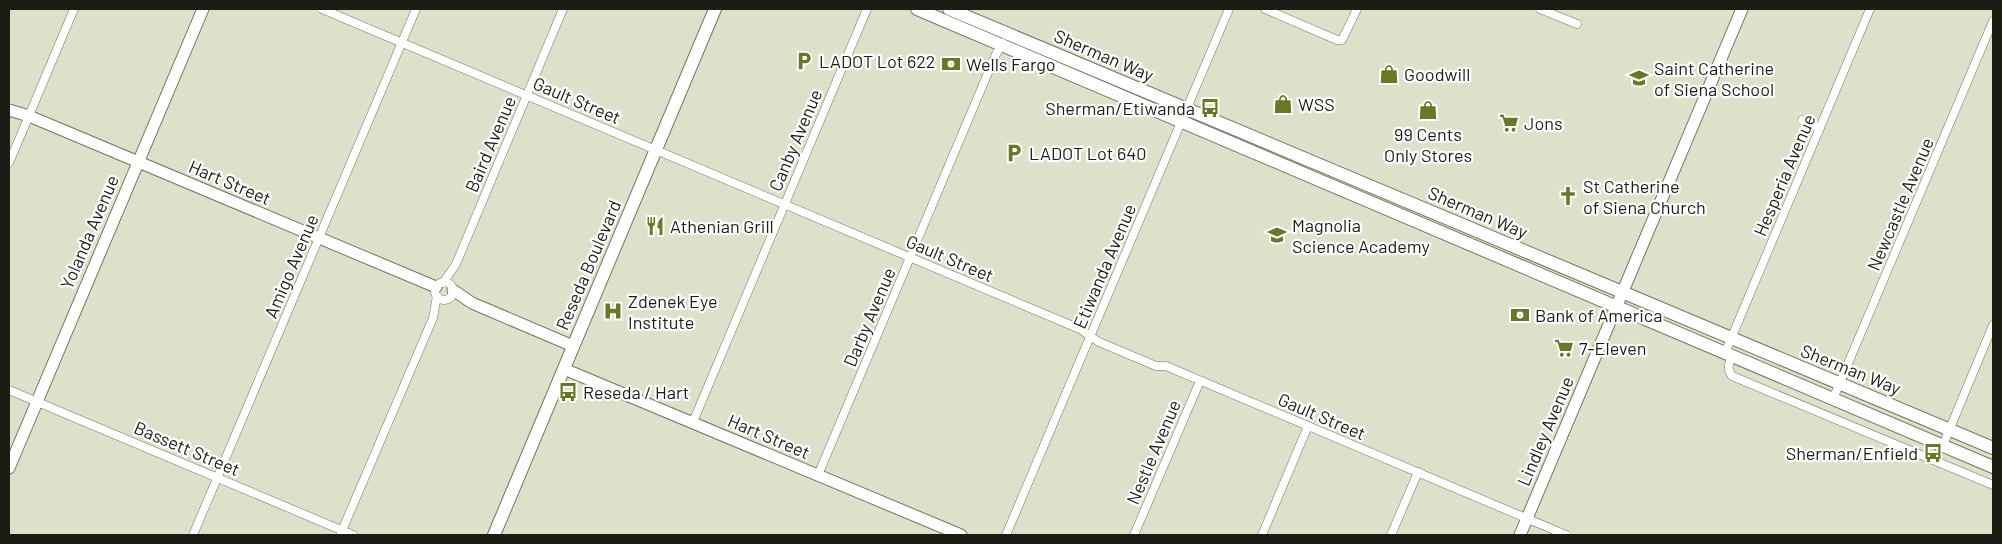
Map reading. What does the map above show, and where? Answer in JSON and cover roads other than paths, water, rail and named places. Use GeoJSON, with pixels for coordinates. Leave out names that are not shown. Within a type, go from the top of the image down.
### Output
{"type":"FeatureCollection","features":[{"type":"Feature","properties":{"kind":"main road","name":"Reseda Boulevard"},"geometry":{"type":"LineString","coordinates":[[494,535],[716,9]]}},
{"type":"Feature","properties":{"kind":"main road","name":"Sherman Way"},"geometry":{"type":"LineString","coordinates":[[917,9],[1005,39],[1184,115],[1617,306],[1993,467]]}},
{"type":"Feature","properties":{"kind":"main road","name":"Sherman Way"},"geometry":{"type":"LineString","coordinates":[[949,9],[1005,39]]}},
{"type":"Feature","properties":{"kind":"main road","name":"Sherman Way"},"geometry":{"type":"LineString","coordinates":[[1184,115],[1623,292],[1993,448]]}},
{"type":"Feature","properties":{"kind":"street"},"geometry":{"type":"LineString","coordinates":[[9,163],[74,9]]}},
{"type":"Feature","properties":{"kind":"street","name":"Yolanda Avenue"},"geometry":{"type":"LineString","coordinates":[[9,468],[203,9]]}},
{"type":"Feature","properties":{"kind":"street","name":"Gault Street"},"geometry":{"type":"LineString","coordinates":[[322,9],[910,257],[1090,335],[1099,342],[1156,366],[1166,366],[1200,380],[1566,535]]}},
{"type":"Feature","properties":{"kind":"street","name":"Amigo Avenue"},"geometry":{"type":"LineString","coordinates":[[194,535],[416,9]]}},
{"type":"Feature","properties":{"kind":"street","name":"Baird Avenue"},"geometry":{"type":"LineString","coordinates":[[341,533],[433,318],[450,294],[456,264],[563,9]]}},
{"type":"Feature","properties":{"kind":"street","name":"Canby Avenue"},"geometry":{"type":"LineString","coordinates":[[693,422],[867,9]]}},
{"type":"Feature","properties":{"kind":"street","name":"Etiwanda Avenue"},"geometry":{"type":"LineString","coordinates":[[1006,535],[1229,9]]}},
{"type":"Feature","properties":{"kind":"street"},"geometry":{"type":"LineString","coordinates":[[1265,9],[1337,40],[1342,40],[1345,37],[1357,9]]}},
{"type":"Feature","properties":{"kind":"street"},"geometry":{"type":"LineString","coordinates":[[1540,9],[1577,24]]}},
{"type":"Feature","properties":{"kind":"street","name":"Lindley Avenue"},"geometry":{"type":"LineString","coordinates":[[1520,535],[1742,9]]}},
{"type":"Feature","properties":{"kind":"street","name":"Hesperia Avenue"},"geometry":{"type":"LineString","coordinates":[[1728,354],[1731,338],[1870,9]]}},
{"type":"Feature","properties":{"kind":"street","name":"Newcastle Avenue"},"geometry":{"type":"LineString","coordinates":[[1834,399],[1993,21]]}},
{"type":"Feature","properties":{"kind":"street","name":"Darby Avenue"},"geometry":{"type":"LineString","coordinates":[[818,475],[1005,39]]}},
{"type":"Feature","properties":{"kind":"street","name":"Hart Street"},"geometry":{"type":"LineString","coordinates":[[9,110],[28,116],[438,289]]}},
{"type":"Feature","properties":{"kind":"street"},"geometry":{"type":"LineString","coordinates":[[1802,120],[1820,128]]}},
{"type":"Feature","properties":{"kind":"street","name":"Baird Avenue"},"geometry":{"type":"LineString","coordinates":[[433,318],[438,289],[456,264]]}},
{"type":"Feature","properties":{"kind":"street"},"geometry":{"type":"LineString","coordinates":[[438,289],[440,299],[450,294]]}},
{"type":"Feature","properties":{"kind":"street"},"geometry":{"type":"LineString","coordinates":[[438,289],[573,346]]}},
{"type":"Feature","properties":{"kind":"street"},"geometry":{"type":"LineString","coordinates":[[1942,445],[1993,324]]}},
{"type":"Feature","properties":{"kind":"street"},"geometry":{"type":"LineString","coordinates":[[1728,354],[1728,371],[1732,376],[1993,485]]}},
{"type":"Feature","properties":{"kind":"street","name":"Hart Street"},"geometry":{"type":"LineString","coordinates":[[564,368],[961,535]]}},
{"type":"Feature","properties":{"kind":"street","name":"Nestle Avenue"},"geometry":{"type":"LineString","coordinates":[[1134,535],[1200,380]]}},
{"type":"Feature","properties":{"kind":"street","name":"Bassett Street"},"geometry":{"type":"LineString","coordinates":[[9,390],[218,477],[341,533],[353,535]]}},
{"type":"Feature","properties":{"kind":"street"},"geometry":{"type":"LineString","coordinates":[[1262,535],[1308,426]]}},
{"type":"Feature","properties":{"kind":"street"},"geometry":{"type":"LineString","coordinates":[[1391,535],[1418,472]]}},
{"type":"Feature","properties":{"kind":"place","name":"LADOT Lot 622"},"geometry":{"type":"Point","coordinates":[804,61]}},
{"type":"Feature","properties":{"kind":"place","name":"Wells Fargo"},"geometry":{"type":"Point","coordinates":[951,64]}},
{"type":"Feature","properties":{"kind":"place","name":"Goodwill"},"geometry":{"type":"Point","coordinates":[1389,74]}},
{"type":"Feature","properties":{"kind":"place","name":"Saint Catherine of Siena School"},"geometry":{"type":"Point","coordinates":[1639,78]}},
{"type":"Feature","properties":{"kind":"place","name":"WSS"},"geometry":{"type":"Point","coordinates":[1283,104]}},
{"type":"Feature","properties":{"kind":"place","name":"Sherman/Etiwanda"},"geometry":{"type":"Point","coordinates":[1210,108]}},
{"type":"Feature","properties":{"kind":"place","name":"99 Cents Only Stores"},"geometry":{"type":"Point","coordinates":[1428,110]}},
{"type":"Feature","properties":{"kind":"place","name":"Jons"},"geometry":{"type":"Point","coordinates":[1509,123]}},
{"type":"Feature","properties":{"kind":"place","name":"LADOT Lot 640"},"geometry":{"type":"Point","coordinates":[1014,153]}},
{"type":"Feature","properties":{"kind":"place","name":"St Catherine of Siena Church"},"geometry":{"type":"Point","coordinates":[1568,196]}},
{"type":"Feature","properties":{"kind":"place","name":"Athenian Grill"},"geometry":{"type":"Point","coordinates":[655,226]}},
{"type":"Feature","properties":{"kind":"place","name":"Magnolia Science Academy"},"geometry":{"type":"Point","coordinates":[1277,235]}},
{"type":"Feature","properties":{"kind":"place","name":"Zdenek Eye Institute"},"geometry":{"type":"Point","coordinates":[613,311]}},
{"type":"Feature","properties":{"kind":"place","name":"Bank of America"},"geometry":{"type":"Point","coordinates":[1520,315]}},
{"type":"Feature","properties":{"kind":"place","name":"7-Eleven"},"geometry":{"type":"Point","coordinates":[1564,348]}},
{"type":"Feature","properties":{"kind":"place","name":"Reseda / Hart"},"geometry":{"type":"Point","coordinates":[568,392]}},
{"type":"Feature","properties":{"kind":"place","name":"Sherman/Enfield"},"geometry":{"type":"Point","coordinates":[1933,453]}}]}
